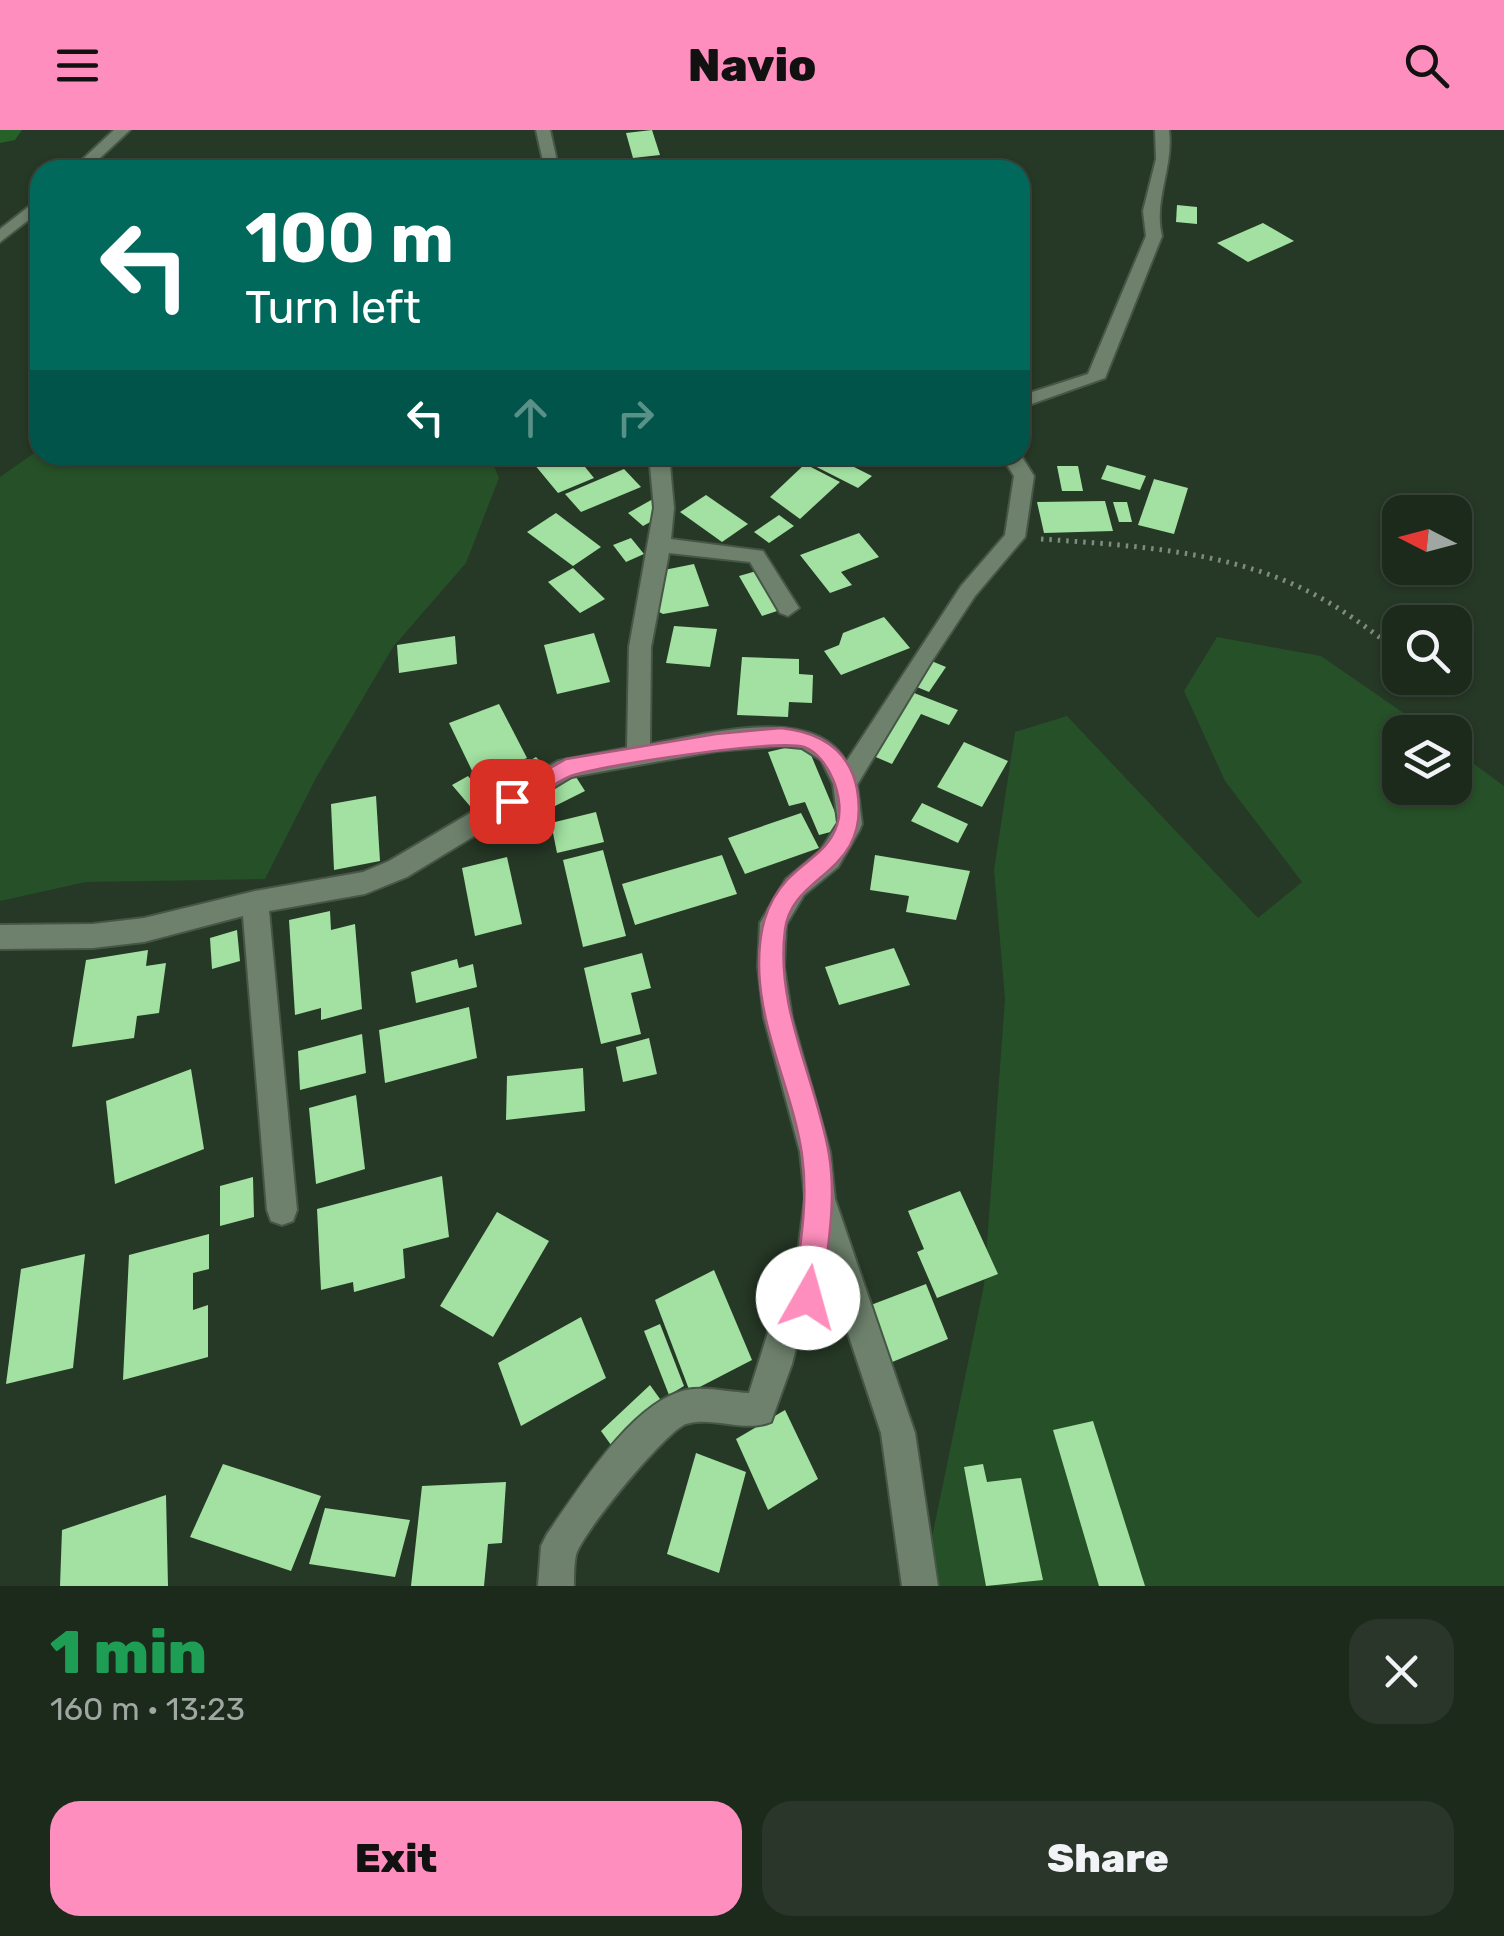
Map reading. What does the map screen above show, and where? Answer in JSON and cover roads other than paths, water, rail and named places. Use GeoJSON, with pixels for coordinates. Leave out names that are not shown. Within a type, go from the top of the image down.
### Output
{"type":"FeatureCollection","features":[{"type":"Feature","properties":{"kind":"street"},"geometry":{"type":"LineString","coordinates":[[90,160],[124,130]]}},
{"type":"Feature","properties":{"kind":"street"},"geometry":{"type":"LineString","coordinates":[[543,130],[550,160]]}},
{"type":"Feature","properties":{"kind":"street"},"geometry":{"type":"LineString","coordinates":[[1030,399],[1096,378],[1154,236],[1148,221],[1167,152],[1162,130]]}},
{"type":"Feature","properties":{"kind":"street"},"geometry":{"type":"LineString","coordinates":[[0,237],[30,212]]}},
{"type":"Feature","properties":{"kind":"street"},"geometry":{"type":"LineString","coordinates":[[639,756],[640,644],[662,545],[667,465]]}},
{"type":"Feature","properties":{"kind":"street"},"geometry":{"type":"LineString","coordinates":[[845,784],[950,618],[1015,537],[1024,476],[1017,465]]}},
{"type":"Feature","properties":{"kind":"street"},"geometry":{"type":"LineString","coordinates":[[662,545],[756,556],[788,608]]}},
{"type":"Feature","properties":{"kind":"street"},"geometry":{"type":"LineString","coordinates":[[0,937],[93,936],[144,930],[255,902],[365,883],[398,870],[566,768],[716,742],[781,737],[807,739],[830,753],[845,784],[850,824],[829,859],[795,888],[773,923],[771,967],[778,1018],[815,1152],[820,1198],[859,1325],[898,1432],[920,1586]]}},
{"type":"Feature","properties":{"kind":"street"},"geometry":{"type":"LineString","coordinates":[[255,902],[282,1210]]}},
{"type":"Feature","properties":{"kind":"street"},"geometry":{"type":"LineString","coordinates":[[556,1586],[558,1546],[627,1454],[664,1416],[688,1406],[759,1410],[787,1318],[808,1298],[820,1198]]}}]}
